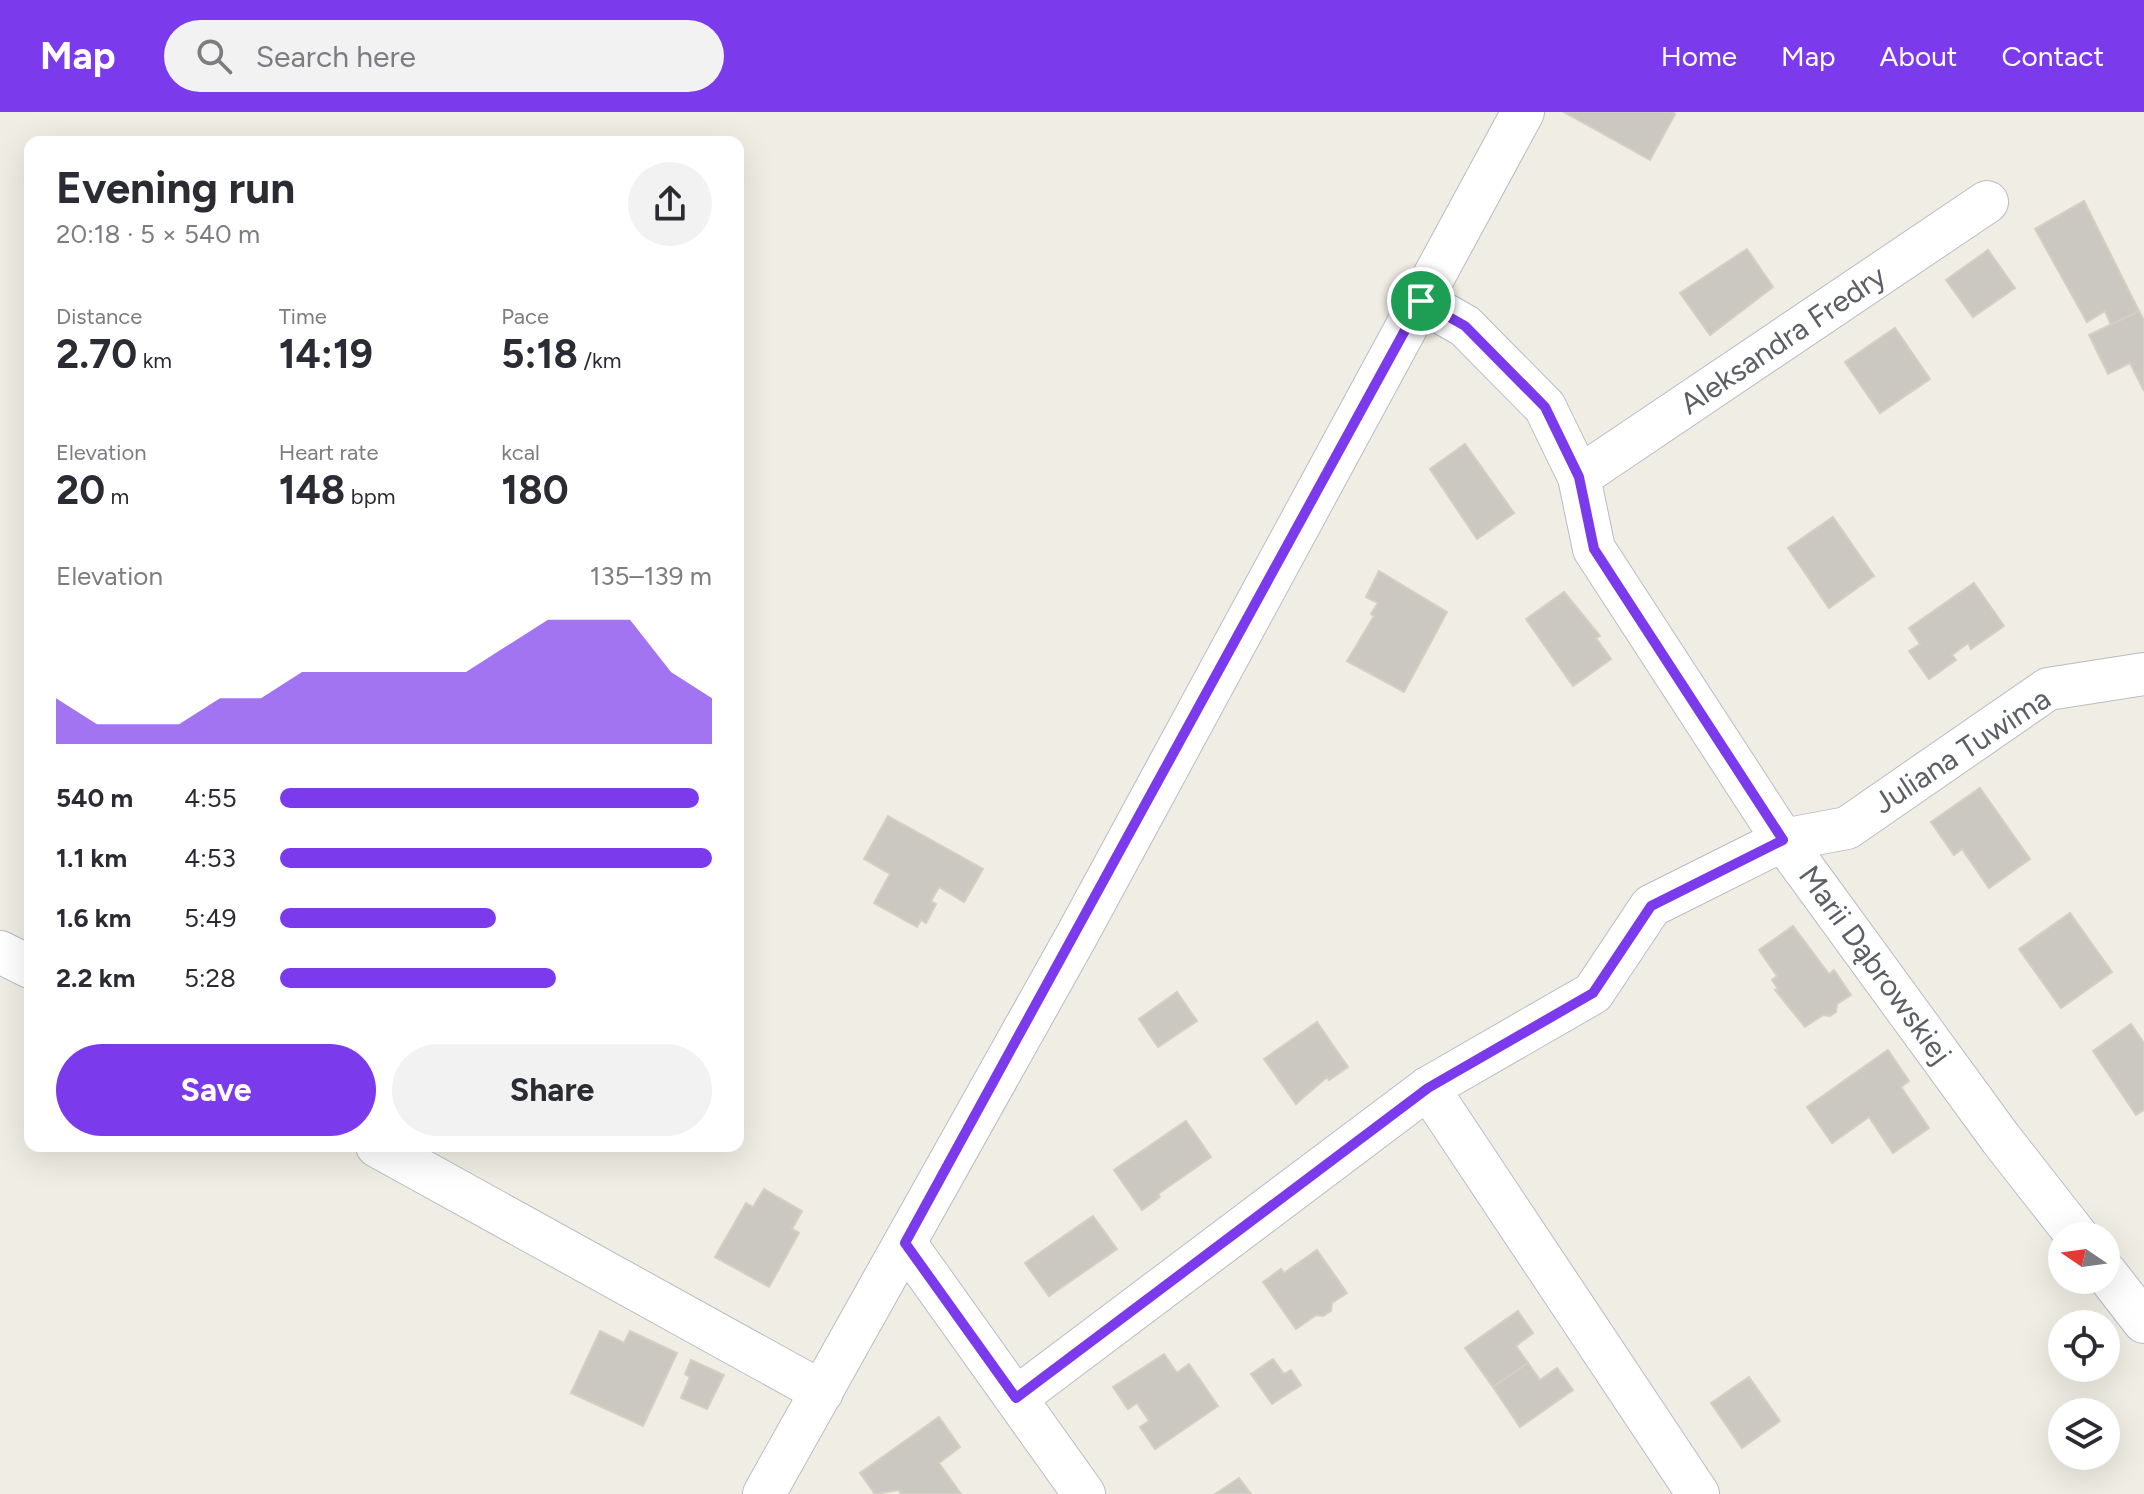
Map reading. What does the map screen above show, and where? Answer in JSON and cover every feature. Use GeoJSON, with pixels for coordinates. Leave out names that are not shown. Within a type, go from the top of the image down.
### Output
{"type":"FeatureCollection","features":[{"type":"Feature","properties":{"kind":"street"},"geometry":{"type":"LineString","coordinates":[[764,1494],[905,1243],[1523,112]]}},
{"type":"Feature","properties":{"kind":"street","name":"Aleksandra Fredry"},"geometry":{"type":"LineString","coordinates":[[1579,477],[1987,202]]}},
{"type":"Feature","properties":{"kind":"street","name":"Marii Dąbrowskiej"},"geometry":{"type":"LineString","coordinates":[[1421,301],[1465,326],[1545,407],[1579,477],[1594,549],[1783,840],[2001,1139],[2066,1222]]}},
{"type":"Feature","properties":{"kind":"street","name":"Juliana Tuwima"},"geometry":{"type":"LineString","coordinates":[[1016,1398],[1428,1088],[1593,993],[1651,906],[1783,840],[1847,828],[2048,689],[2144,674]]}},
{"type":"Feature","properties":{"kind":"street"},"geometry":{"type":"LineString","coordinates":[[0,952],[24,964]]}},
{"type":"Feature","properties":{"kind":"street"},"geometry":{"type":"LineString","coordinates":[[1428,1088],[1698,1494]]}},
{"type":"Feature","properties":{"kind":"street"},"geometry":{"type":"LineString","coordinates":[[388,1152],[822,1392]]}},
{"type":"Feature","properties":{"kind":"street"},"geometry":{"type":"LineString","coordinates":[[905,1243],[1084,1494]]}},
{"type":"Feature","properties":{"kind":"street"},"geometry":{"type":"LineString","coordinates":[[2120,1291],[2144,1322]]}},
{"type":"Feature","properties":{"kind":"building"},"geometry":{"type":"Polygon","coordinates":[[[1564,112],[1672,112],[1675,114],[1650,160],[1564,112]]]}},
{"type":"Feature","properties":{"kind":"building"},"geometry":{"type":"Polygon","coordinates":[[[2084,201],[2139,311],[2111,325],[2105,311],[2087,322],[2035,229],[2084,201]]]}},
{"type":"Feature","properties":{"kind":"building"},"geometry":{"type":"Polygon","coordinates":[[[1747,249],[1773,287],[1710,335],[1680,293],[1747,249]]]}},
{"type":"Feature","properties":{"kind":"building"},"geometry":{"type":"Polygon","coordinates":[[[1988,250],[2015,288],[1973,317],[1946,280],[1988,250]]]}},
{"type":"Feature","properties":{"kind":"building"},"geometry":{"type":"Polygon","coordinates":[[[2139,311],[2144,320],[2144,391],[2130,363],[2108,374],[2089,335],[2139,311]]]}},
{"type":"Feature","properties":{"kind":"building"},"geometry":{"type":"Polygon","coordinates":[[[1895,328],[1930,379],[1880,413],[1845,362],[1895,328]]]}},
{"type":"Feature","properties":{"kind":"building"},"geometry":{"type":"Polygon","coordinates":[[[1465,444],[1514,513],[1477,539],[1430,469],[1465,444]]]}},
{"type":"Feature","properties":{"kind":"building"},"geometry":{"type":"Polygon","coordinates":[[[1833,517],[1874,576],[1829,608],[1788,548],[1833,517]]]}},
{"type":"Feature","properties":{"kind":"building"},"geometry":{"type":"Polygon","coordinates":[[[1379,571],[1447,612],[1404,692],[1347,661],[1374,616],[1371,614],[1378,603],[1366,597],[1379,571]]]}},
{"type":"Feature","properties":{"kind":"building"},"geometry":{"type":"Polygon","coordinates":[[[1974,583],[2004,626],[1971,649],[1968,643],[1952,655],[1956,660],[1929,679],[1909,651],[1920,644],[1909,628],[1974,583]]]}},
{"type":"Feature","properties":{"kind":"building"},"geometry":{"type":"Polygon","coordinates":[[[1564,592],[1600,636],[1596,638],[1611,659],[1573,686],[1526,619],[1564,592]]]}},
{"type":"Feature","properties":{"kind":"building"},"geometry":{"type":"Polygon","coordinates":[[[1980,788],[2030,859],[1989,888],[1962,849],[1954,855],[1931,822],[1980,788]]]}},
{"type":"Feature","properties":{"kind":"building"},"geometry":{"type":"Polygon","coordinates":[[[888,816],[983,869],[964,902],[939,887],[931,901],[936,904],[926,923],[921,920],[917,927],[874,903],[890,874],[864,859],[888,816]]]}},
{"type":"Feature","properties":{"kind":"building"},"geometry":{"type":"Polygon","coordinates":[[[2070,913],[2112,972],[2061,1008],[2019,949],[2070,913]]]}},
{"type":"Feature","properties":{"kind":"building"},"geometry":{"type":"Polygon","coordinates":[[[1793,926],[1829,974],[1834,970],[1851,995],[1837,1004],[1836,1012],[1830,1016],[1823,1015],[1805,1027],[1775,990],[1778,989],[1772,980],[1777,976],[1759,950],[1793,926]]]}},
{"type":"Feature","properties":{"kind":"building"},"geometry":{"type":"Polygon","coordinates":[[[1177,992],[1197,1021],[1158,1047],[1139,1019],[1177,992]]]}},
{"type":"Feature","properties":{"kind":"building"},"geometry":{"type":"Polygon","coordinates":[[[1317,1022],[1348,1067],[1329,1080],[1327,1077],[1296,1104],[1264,1059],[1317,1022]]]}},
{"type":"Feature","properties":{"kind":"building"},"geometry":{"type":"Polygon","coordinates":[[[2131,1024],[2144,1043],[2144,1110],[2136,1115],[2093,1051],[2131,1024]]]}},
{"type":"Feature","properties":{"kind":"building"},"geometry":{"type":"Polygon","coordinates":[[[1888,1050],[1909,1081],[1901,1087],[1929,1128],[1893,1153],[1869,1117],[1832,1143],[1807,1107],[1888,1050]]]}},
{"type":"Feature","properties":{"kind":"building"},"geometry":{"type":"Polygon","coordinates":[[[1186,1121],[1211,1157],[1158,1194],[1160,1197],[1142,1210],[1114,1170],[1186,1121]]]}},
{"type":"Feature","properties":{"kind":"building"},"geometry":{"type":"Polygon","coordinates":[[[764,1189],[802,1211],[792,1229],[799,1233],[769,1287],[715,1257],[746,1203],[753,1207],[764,1189]]]}},
{"type":"Feature","properties":{"kind":"building"},"geometry":{"type":"Polygon","coordinates":[[[1093,1216],[1117,1249],[1049,1296],[1025,1263],[1093,1216]]]}},
{"type":"Feature","properties":{"kind":"building"},"geometry":{"type":"Polygon","coordinates":[[[1317,1250],[1347,1293],[1332,1303],[1331,1311],[1323,1316],[1316,1315],[1296,1329],[1263,1282],[1281,1269],[1284,1273],[1317,1250]]]}},
{"type":"Feature","properties":{"kind":"building"},"geometry":{"type":"Polygon","coordinates":[[[1518,1311],[1533,1333],[1516,1346],[1528,1363],[1493,1387],[1465,1348],[1518,1311]]]}},
{"type":"Feature","properties":{"kind":"building"},"geometry":{"type":"Polygon","coordinates":[[[600,1331],[624,1343],[630,1331],[677,1353],[643,1426],[571,1393],[600,1331]]]}},
{"type":"Feature","properties":{"kind":"building"},"geometry":{"type":"Polygon","coordinates":[[[1164,1354],[1177,1373],[1189,1364],[1218,1406],[1155,1449],[1140,1427],[1149,1421],[1137,1403],[1128,1409],[1113,1387],[1164,1354]]]}},
{"type":"Feature","properties":{"kind":"building"},"geometry":{"type":"Polygon","coordinates":[[[1273,1359],[1284,1374],[1291,1370],[1301,1385],[1272,1404],[1251,1374],[1273,1359]]]}},
{"type":"Feature","properties":{"kind":"building"},"geometry":{"type":"Polygon","coordinates":[[[691,1360],[724,1375],[707,1409],[681,1398],[690,1377],[685,1374],[691,1360]]]}},
{"type":"Feature","properties":{"kind":"building"},"geometry":{"type":"Polygon","coordinates":[[[1528,1363],[1540,1380],[1557,1368],[1573,1390],[1520,1427],[1493,1387],[1528,1363]]]}},
{"type":"Feature","properties":{"kind":"building"},"geometry":{"type":"Polygon","coordinates":[[[1749,1377],[1780,1421],[1742,1448],[1711,1403],[1749,1377]]]}},
{"type":"Feature","properties":{"kind":"building"},"geometry":{"type":"Polygon","coordinates":[[[939,1417],[960,1447],[939,1463],[961,1494],[901,1494],[899,1490],[875,1494],[860,1473],[939,1417]]]}},
{"type":"Feature","properties":{"kind":"building"},"geometry":{"type":"Polygon","coordinates":[[[1239,1478],[1251,1494],[1215,1494],[1239,1478]]]}},
{"type":"Feature","properties":{"kind":"route"},"geometry":{"type":"LineString","coordinates":[[1421,301],[1465,326],[1545,407],[1579,477],[1594,549],[1783,840],[1651,906],[1593,993],[1428,1088],[1016,1398],[905,1243],[1077,935],[1421,301]]}}]}
